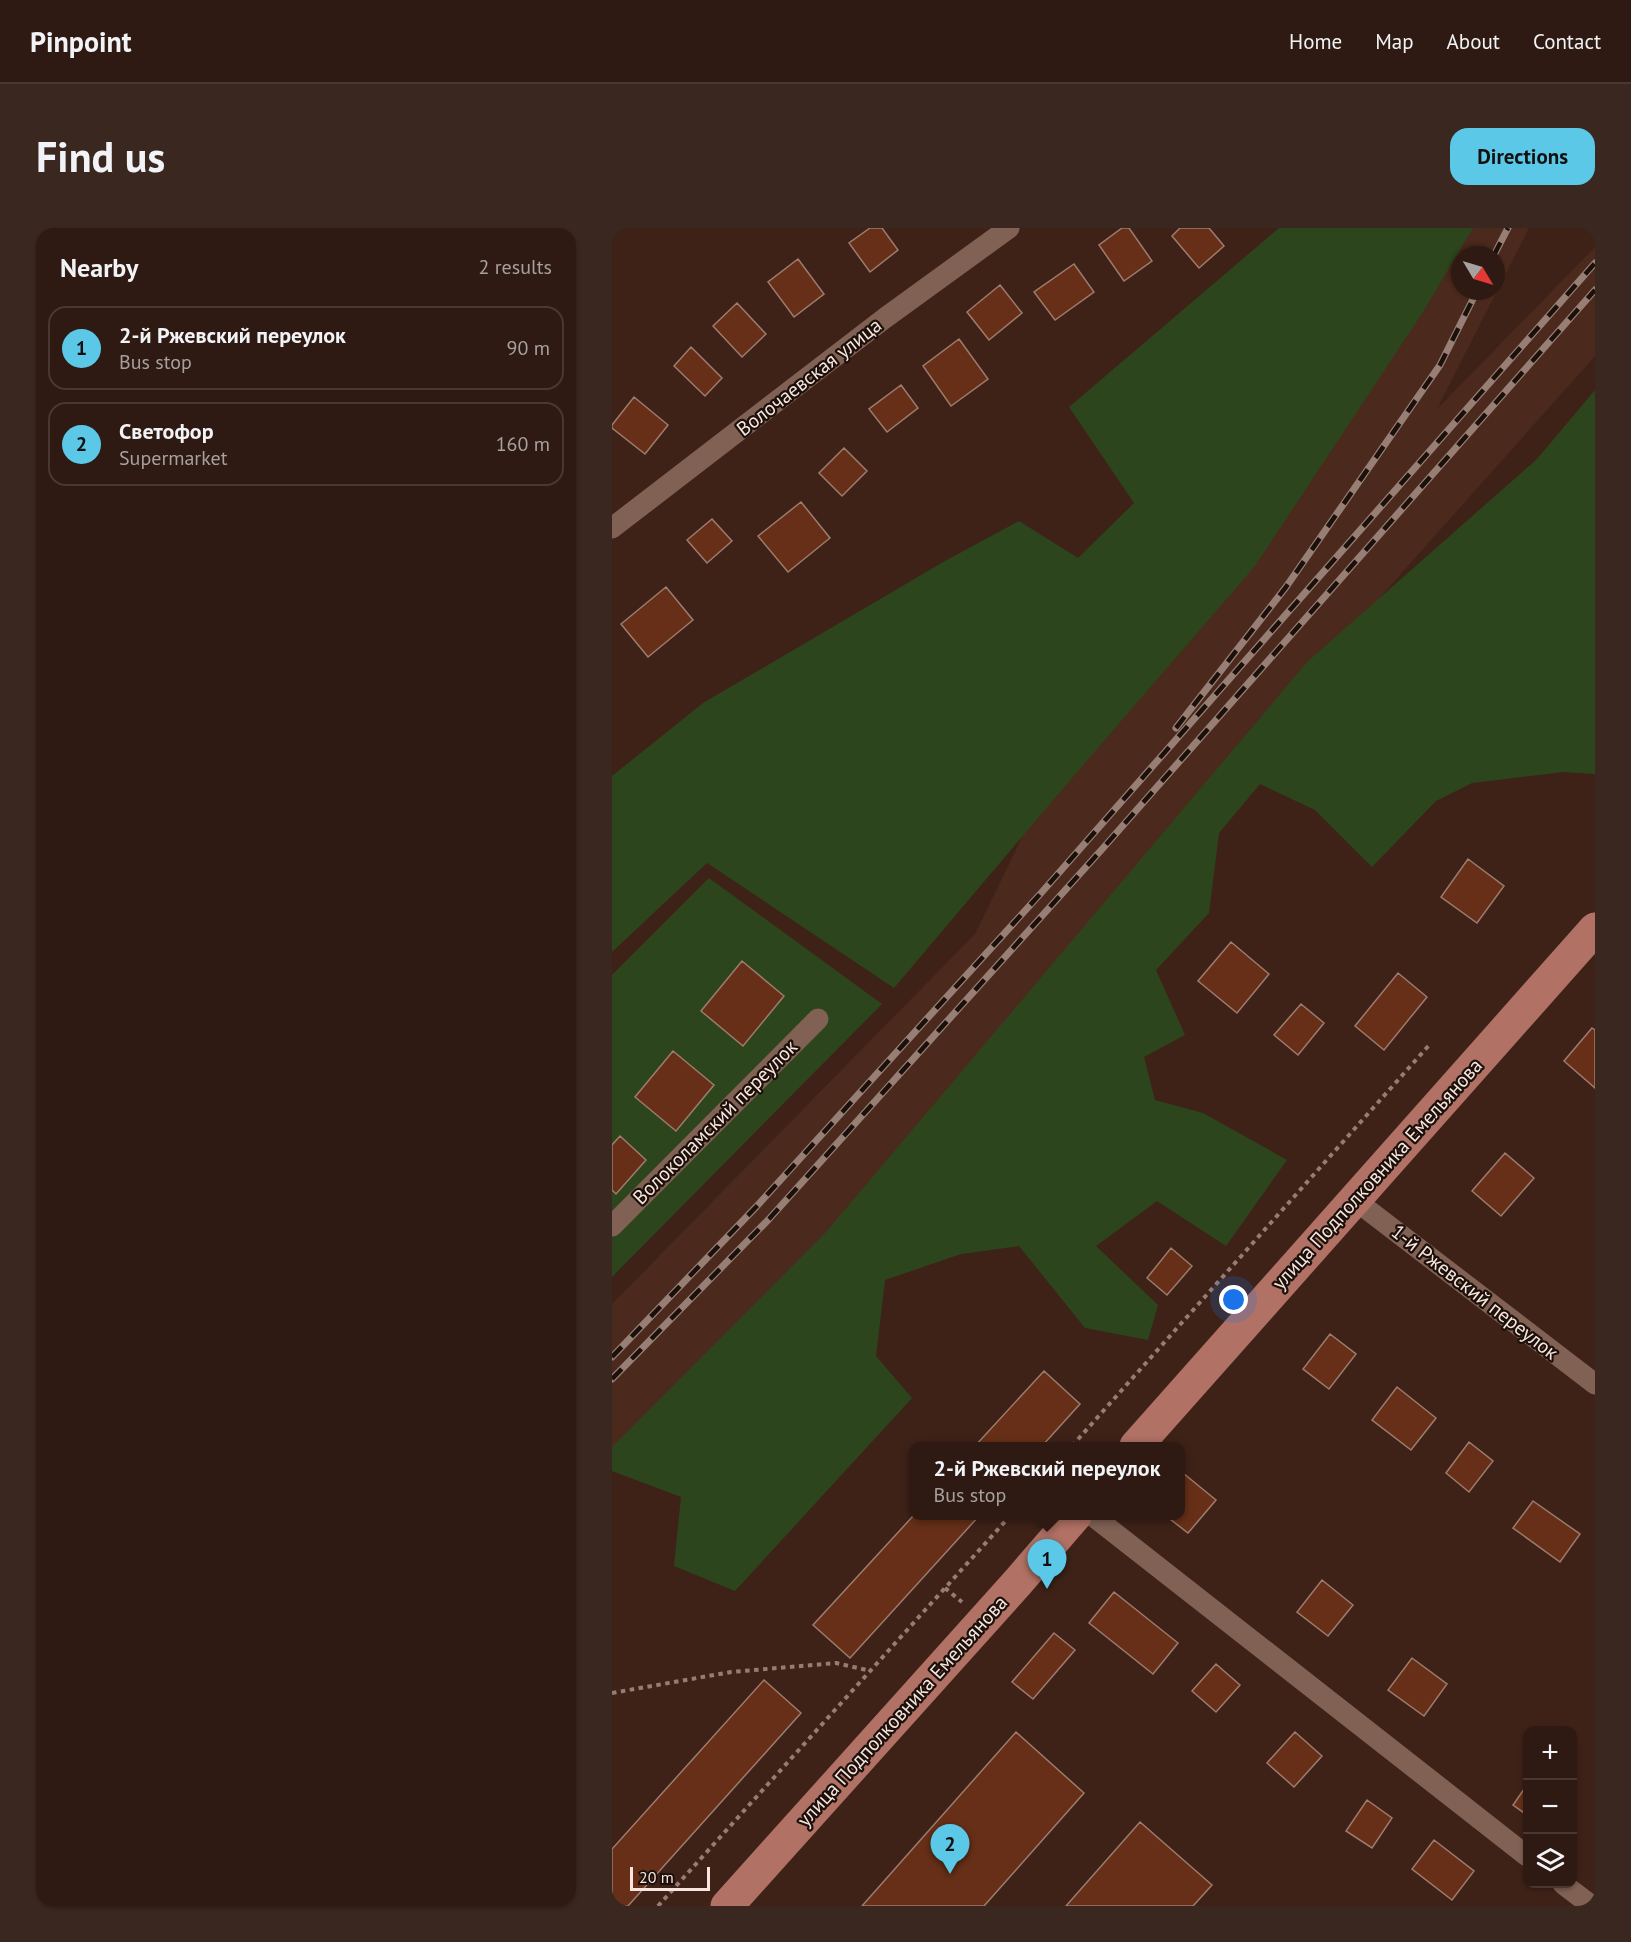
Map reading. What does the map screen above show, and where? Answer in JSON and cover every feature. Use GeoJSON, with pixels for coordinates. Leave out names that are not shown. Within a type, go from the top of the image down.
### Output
{"type":"FeatureCollection","features":[{"type":"Feature","properties":{"kind":"main road","name":"улица Подполковника Емельянова"},"geometry":{"type":"LineString","coordinates":[[1139,1442],[1296,1263],[1355,1200],[1595,929]]}},
{"type":"Feature","properties":{"kind":"main road","name":"улица Подполковника Емельянова"},"geometry":{"type":"LineString","coordinates":[[727,1906],[1018,1582],[1071,1520]]}},
{"type":"Feature","properties":{"kind":"street","name":"Волочаевская улица"},"geometry":{"type":"LineString","coordinates":[[612,528],[885,318],[1009,228]]}},
{"type":"Feature","properties":{"kind":"street","name":"Волоколамский переулок"},"geometry":{"type":"LineString","coordinates":[[612,1226],[818,1019]]}},
{"type":"Feature","properties":{"kind":"street","name":"1-й Ржевский переулок"},"geometry":{"type":"LineString","coordinates":[[1355,1200],[1595,1384]]}},
{"type":"Feature","properties":{"kind":"street"},"geometry":{"type":"LineString","coordinates":[[1099,1520],[1523,1853]]}},
{"type":"Feature","properties":{"kind":"street"},"geometry":{"type":"LineString","coordinates":[[1568,1888],[1592,1906]]}},
{"type":"Feature","properties":{"kind":"path"},"geometry":{"type":"LineString","coordinates":[[1076,1442],[1431,1043]]}},
{"type":"Feature","properties":{"kind":"path"},"geometry":{"type":"LineString","coordinates":[[658,1906],[1006,1520]]}},
{"type":"Feature","properties":{"kind":"path"},"geometry":{"type":"LineString","coordinates":[[612,1693],[742,1671],[836,1663],[871,1671]]}},
{"type":"Feature","properties":{"kind":"shaded area"},"geometry":{"type":"Polygon","coordinates":[[[1436,228],[1529,228],[1505,275],[1505,246],[1451,246],[1451,300],[1492,300],[1437,409],[1595,247],[1595,356],[1155,850],[697,1393],[612,1466],[612,1304],[975,934],[1031,819],[1436,228]]]}},
{"type":"Feature","properties":{"kind":"green space"},"geometry":{"type":"Polygon","coordinates":[[[1279,228],[1473,228],[1462,246],[1451,246],[1451,265],[1423,312],[1255,566],[894,988],[707,863],[612,952],[612,776],[703,703],[945,561],[1019,521],[1078,558],[1134,503],[1069,407],[1279,228]]]}},
{"type":"Feature","properties":{"kind":"green space"},"geometry":{"type":"Polygon","coordinates":[[[1595,390],[1595,774],[1563,772],[1472,783],[1436,801],[1372,867],[1315,810],[1260,784],[1219,833],[1209,913],[1156,970],[1185,1035],[1144,1057],[1155,1100],[1203,1113],[1287,1160],[1226,1246],[1157,1201],[1096,1246],[1158,1305],[1148,1340],[1085,1328],[1019,1246],[961,1254],[885,1280],[876,1356],[912,1398],[735,1591],[674,1566],[681,1497],[612,1471],[612,1447],[826,1232],[1308,661],[1537,459],[1595,390]]]}},
{"type":"Feature","properties":{"kind":"green space"},"geometry":{"type":"Polygon","coordinates":[[[709,878],[882,1004],[612,1277],[612,975],[709,878]]]}},
{"type":"Feature","properties":{"kind":"building"},"geometry":{"type":"Polygon","coordinates":[[[870,228],[882,228],[898,250],[870,272],[849,243],[870,228]]]}},
{"type":"Feature","properties":{"kind":"building"},"geometry":{"type":"Polygon","coordinates":[[[1122,228],[1129,228],[1152,261],[1124,281],[1099,245],[1122,228]]]}},
{"type":"Feature","properties":{"kind":"building"},"geometry":{"type":"Polygon","coordinates":[[[1180,228],[1209,228],[1224,246],[1199,268],[1172,236],[1180,228]]]}},
{"type":"Feature","properties":{"kind":"building"},"geometry":{"type":"Polygon","coordinates":[[[798,259],[824,294],[794,317],[768,282],[798,259]]]}},
{"type":"Feature","properties":{"kind":"building"},"geometry":{"type":"Polygon","coordinates":[[[1074,264],[1094,292],[1055,320],[1034,292],[1074,264]]]}},
{"type":"Feature","properties":{"kind":"building"},"geometry":{"type":"Polygon","coordinates":[[[1000,285],[1022,313],[989,340],[967,312],[1000,285]]]}},
{"type":"Feature","properties":{"kind":"building"},"geometry":{"type":"Polygon","coordinates":[[[737,303],[766,334],[742,357],[713,326],[737,303]]]}},
{"type":"Feature","properties":{"kind":"building"},"geometry":{"type":"Polygon","coordinates":[[[959,339],[988,379],[951,406],[923,366],[959,339]]]}},
{"type":"Feature","properties":{"kind":"building"},"geometry":{"type":"Polygon","coordinates":[[[691,347],[722,378],[705,396],[674,366],[691,347]]]}},
{"type":"Feature","properties":{"kind":"building"},"geometry":{"type":"Polygon","coordinates":[[[901,385],[918,408],[887,432],[869,409],[901,385]]]}},
{"type":"Feature","properties":{"kind":"building"},"geometry":{"type":"Polygon","coordinates":[[[634,397],[668,425],[645,454],[612,428],[634,397]]]}},
{"type":"Feature","properties":{"kind":"building"},"geometry":{"type":"Polygon","coordinates":[[[844,448],[867,471],[842,496],[819,473],[844,448]]]}},
{"type":"Feature","properties":{"kind":"building"},"geometry":{"type":"Polygon","coordinates":[[[801,502],[830,538],[788,572],[758,536],[801,502]]]}},
{"type":"Feature","properties":{"kind":"building"},"geometry":{"type":"Polygon","coordinates":[[[712,519],[732,541],[707,563],[687,540],[712,519]]]}},
{"type":"Feature","properties":{"kind":"building"},"geometry":{"type":"Polygon","coordinates":[[[666,587],[693,620],[648,657],[621,624],[666,587]]]}},
{"type":"Feature","properties":{"kind":"building"},"geometry":{"type":"Polygon","coordinates":[[[1468,859],[1504,886],[1477,923],[1441,897],[1468,859]]]}},
{"type":"Feature","properties":{"kind":"building"},"geometry":{"type":"Polygon","coordinates":[[[1231,942],[1269,974],[1237,1013],[1198,981],[1231,942]]]}},
{"type":"Feature","properties":{"kind":"building"},"geometry":{"type":"Polygon","coordinates":[[[742,961],[784,996],[743,1046],[701,1011],[742,961]]]}},
{"type":"Feature","properties":{"kind":"building"},"geometry":{"type":"Polygon","coordinates":[[[1398,973],[1427,997],[1384,1050],[1355,1026],[1398,973]]]}},
{"type":"Feature","properties":{"kind":"building"},"geometry":{"type":"Polygon","coordinates":[[[1301,1004],[1324,1023],[1298,1055],[1274,1035],[1301,1004]]]}},
{"type":"Feature","properties":{"kind":"building"},"geometry":{"type":"Polygon","coordinates":[[[1592,1028],[1595,1030],[1595,1088],[1564,1061],[1592,1028]]]}},
{"type":"Feature","properties":{"kind":"building"},"geometry":{"type":"Polygon","coordinates":[[[673,1051],[714,1085],[676,1131],[635,1097],[673,1051]]]}},
{"type":"Feature","properties":{"kind":"building"},"geometry":{"type":"Polygon","coordinates":[[[620,1136],[646,1160],[616,1194],[612,1190],[612,1145],[620,1136]]]}},
{"type":"Feature","properties":{"kind":"building"},"geometry":{"type":"Polygon","coordinates":[[[1505,1153],[1534,1178],[1501,1216],[1472,1191],[1505,1153]]]}},
{"type":"Feature","properties":{"kind":"building"},"geometry":{"type":"Polygon","coordinates":[[[1171,1248],[1192,1266],[1167,1295],[1147,1278],[1171,1248]]]}},
{"type":"Feature","properties":{"kind":"building"},"geometry":{"type":"Polygon","coordinates":[[[1330,1334],[1356,1354],[1329,1389],[1303,1369],[1330,1334]]]}},
{"type":"Feature","properties":{"kind":"building"},"geometry":{"type":"Polygon","coordinates":[[[1044,1371],[1080,1404],[1046,1442],[979,1442],[1044,1371]]]}},
{"type":"Feature","properties":{"kind":"building"},"geometry":{"type":"Polygon","coordinates":[[[1397,1387],[1436,1418],[1411,1450],[1372,1420],[1397,1387]]]}},
{"type":"Feature","properties":{"kind":"building"},"geometry":{"type":"Polygon","coordinates":[[[1469,1442],[1493,1461],[1469,1492],[1446,1473],[1469,1442]]]}},
{"type":"Feature","properties":{"kind":"building"},"geometry":{"type":"Polygon","coordinates":[[[1185,1475],[1216,1500],[1188,1533],[1171,1520],[1185,1520],[1185,1475]]]}},
{"type":"Feature","properties":{"kind":"building"},"geometry":{"type":"Polygon","coordinates":[[[1533,1501],[1580,1534],[1560,1562],[1513,1528],[1533,1501]]]}},
{"type":"Feature","properties":{"kind":"building"},"geometry":{"type":"Polygon","coordinates":[[[909,1520],[975,1520],[850,1658],[813,1625],[909,1520]]]}},
{"type":"Feature","properties":{"kind":"building"},"geometry":{"type":"Polygon","coordinates":[[[1322,1580],[1353,1605],[1328,1636],[1297,1612],[1322,1580]]]}},
{"type":"Feature","properties":{"kind":"building"},"geometry":{"type":"Polygon","coordinates":[[[1114,1592],[1178,1643],[1153,1674],[1089,1623],[1114,1592]]]}},
{"type":"Feature","properties":{"kind":"building"},"geometry":{"type":"Polygon","coordinates":[[[1054,1633],[1075,1650],[1033,1699],[1012,1682],[1054,1633]]]}},
{"type":"Feature","properties":{"kind":"building"},"geometry":{"type":"Polygon","coordinates":[[[1412,1658],[1447,1684],[1424,1716],[1388,1690],[1412,1658]]]}},
{"type":"Feature","properties":{"kind":"building"},"geometry":{"type":"Polygon","coordinates":[[[1216,1664],[1240,1685],[1216,1712],[1192,1691],[1216,1664]]]}},
{"type":"Feature","properties":{"kind":"building"},"geometry":{"type":"Polygon","coordinates":[[[764,1680],[801,1713],[628,1906],[612,1906],[612,1849],[764,1680]]]}},
{"type":"Feature","properties":{"kind":"building"},"geometry":{"type":"Polygon","coordinates":[[[1016,1732],[1084,1793],[984,1906],[862,1906],[1016,1732]]]}},
{"type":"Feature","properties":{"kind":"building"},"geometry":{"type":"Polygon","coordinates":[[[1295,1732],[1322,1756],[1294,1787],[1267,1763],[1295,1732]]]}},
{"type":"Feature","properties":{"kind":"building"},"geometry":{"type":"Polygon","coordinates":[[[1523,1791],[1523,1812],[1513,1805],[1523,1791]]]}},
{"type":"Feature","properties":{"kind":"building"},"geometry":{"type":"Polygon","coordinates":[[[1367,1800],[1392,1818],[1372,1848],[1346,1831],[1367,1800]]]}},
{"type":"Feature","properties":{"kind":"building"},"geometry":{"type":"Polygon","coordinates":[[[1140,1822],[1212,1885],[1193,1906],[1066,1906],[1140,1822]]]}},
{"type":"Feature","properties":{"kind":"building"},"geometry":{"type":"Polygon","coordinates":[[[1434,1840],[1474,1871],[1452,1900],[1412,1869],[1434,1840]]]}},
{"type":"Feature","properties":{"kind":"railway"},"geometry":{"type":"LineString","coordinates":[[1499,246],[1508,228]]}},
{"type":"Feature","properties":{"kind":"railway"},"geometry":{"type":"LineString","coordinates":[[612,1357],[756,1207],[1042,892],[1595,263]]}},
{"type":"Feature","properties":{"kind":"railway"},"geometry":{"type":"LineString","coordinates":[[612,1379],[769,1219],[1104,847],[1595,290]]}},
{"type":"Feature","properties":{"kind":"railway"},"geometry":{"type":"LineString","coordinates":[[1176,728],[1286,587],[1440,365],[1472,300]]}},
{"type":"Feature","properties":{"kind":"place","name":"2-й Ржевский переулок"},"geometry":{"type":"Point","coordinates":[1047,1589]}},
{"type":"Feature","properties":{"kind":"place","name":"Светофор"},"geometry":{"type":"Point","coordinates":[950,1874]}}]}
